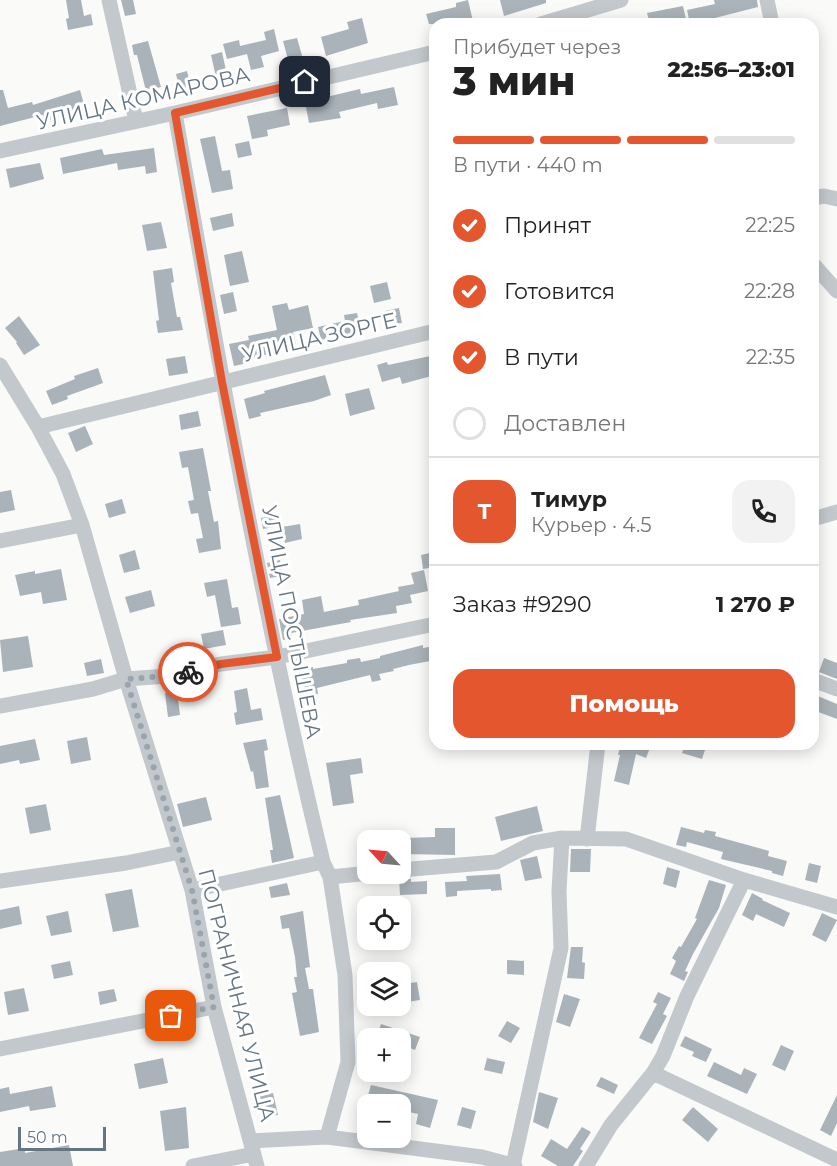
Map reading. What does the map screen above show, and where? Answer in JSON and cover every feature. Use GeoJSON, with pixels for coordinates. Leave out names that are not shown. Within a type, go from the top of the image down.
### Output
{"type":"FeatureCollection","features":[{"type":"Feature","properties":{"kind":"street"},"geometry":{"type":"LineString","coordinates":[[109,0],[136,121]]}},
{"type":"Feature","properties":{"kind":"street"},"geometry":{"type":"LineString","coordinates":[[561,18],[621,0]]}},
{"type":"Feature","properties":{"kind":"street"},"geometry":{"type":"LineString","coordinates":[[767,0],[771,18]]}},
{"type":"Feature","properties":{"kind":"street","name":"УЛИЦА КОМАРОВА"},"geometry":{"type":"LineString","coordinates":[[0,151],[429,53]]}},
{"type":"Feature","properties":{"kind":"street","name":"УЛИЦА ПОСТЫШЕВА"},"geometry":{"type":"LineString","coordinates":[[175,113],[222,382],[294,742],[323,862],[330,877],[345,975],[348,1062],[327,1137]]}},
{"type":"Feature","properties":{"kind":"street"},"geometry":{"type":"LineString","coordinates":[[819,197],[837,199]]}},
{"type":"Feature","properties":{"kind":"street"},"geometry":{"type":"LineString","coordinates":[[819,271],[837,291]]}},
{"type":"Feature","properties":{"kind":"street","name":"УЛИЦА ЗОРГЕ"},"geometry":{"type":"LineString","coordinates":[[38,427],[429,332]]}},
{"type":"Feature","properties":{"kind":"street","name":"ПОГРАНИЧНАЯ УЛИЦА"},"geometry":{"type":"LineString","coordinates":[[0,365],[38,427],[63,474],[82,525],[126,679],[192,890],[214,1007],[254,1154]]}},
{"type":"Feature","properties":{"kind":"street"},"geometry":{"type":"LineString","coordinates":[[819,517],[837,512]]}},
{"type":"Feature","properties":{"kind":"street"},"geometry":{"type":"LineString","coordinates":[[0,541],[82,525]]}},
{"type":"Feature","properties":{"kind":"street"},"geometry":{"type":"LineString","coordinates":[[0,706],[93,689],[126,679],[168,676],[221,664],[277,657],[429,625]]}},
{"type":"Feature","properties":{"kind":"street"},"geometry":{"type":"LineString","coordinates":[[819,682],[837,689]]}},
{"type":"Feature","properties":{"kind":"street"},"geometry":{"type":"LineString","coordinates":[[587,838],[597,750]]}},
{"type":"Feature","properties":{"kind":"street"},"geometry":{"type":"LineString","coordinates":[[193,1166],[327,1137],[482,1157],[514,1165],[561,948],[559,891],[562,838]]}},
{"type":"Feature","properties":{"kind":"street"},"geometry":{"type":"LineString","coordinates":[[411,869],[496,862],[533,843],[562,838],[626,839],[744,880],[837,907]]}},
{"type":"Feature","properties":{"kind":"street"},"geometry":{"type":"LineString","coordinates":[[0,881],[126,863],[180,852]]}},
{"type":"Feature","properties":{"kind":"street"},"geometry":{"type":"LineString","coordinates":[[192,890],[323,862]]}},
{"type":"Feature","properties":{"kind":"street"},"geometry":{"type":"LineString","coordinates":[[330,877],[357,874]]}},
{"type":"Feature","properties":{"kind":"street"},"geometry":{"type":"LineString","coordinates":[[586,1166],[611,1125],[653,1073],[663,1056],[687,996],[744,880]]}},
{"type":"Feature","properties":{"kind":"street"},"geometry":{"type":"LineString","coordinates":[[0,1048],[214,1007]]}},
{"type":"Feature","properties":{"kind":"street"},"geometry":{"type":"LineString","coordinates":[[653,1073],[837,1160]]}},
{"type":"Feature","properties":{"kind":"building"},"geometry":{"type":"Polygon","coordinates":[[[66,0],[81,0],[84,16],[91,14],[93,25],[68,30],[66,0]]]}},
{"type":"Feature","properties":{"kind":"building"},"geometry":{"type":"Polygon","coordinates":[[[121,0],[133,0],[136,14],[125,16],[121,0]]]}},
{"type":"Feature","properties":{"kind":"building"},"geometry":{"type":"Polygon","coordinates":[[[468,0],[472,18],[429,18],[429,24],[426,14],[456,7],[456,3],[468,0]]]}},
{"type":"Feature","properties":{"kind":"building"},"geometry":{"type":"Polygon","coordinates":[[[500,0],[546,0],[546,3],[504,16],[500,0]]]}},
{"type":"Feature","properties":{"kind":"building"},"geometry":{"type":"Polygon","coordinates":[[[714,0],[757,0],[758,7],[715,18],[689,18],[687,10],[715,4],[714,0]]]}},
{"type":"Feature","properties":{"kind":"building"},"geometry":{"type":"Polygon","coordinates":[[[683,6],[686,18],[648,18],[647,13],[683,6]]]}},
{"type":"Feature","properties":{"kind":"building"},"geometry":{"type":"Polygon","coordinates":[[[362,18],[368,43],[326,56],[321,37],[349,29],[347,22],[362,18]]]}},
{"type":"Feature","properties":{"kind":"building"},"geometry":{"type":"Polygon","coordinates":[[[274,29],[279,51],[261,56],[264,67],[251,70],[247,54],[227,59],[223,44],[239,40],[240,46],[266,40],[264,32],[274,29]]]}},
{"type":"Feature","properties":{"kind":"building"},"geometry":{"type":"Polygon","coordinates":[[[297,38],[303,59],[289,63],[283,41],[297,38]]]}},
{"type":"Feature","properties":{"kind":"building"},"geometry":{"type":"Polygon","coordinates":[[[148,41],[161,87],[146,91],[137,55],[134,55],[132,45],[148,41]]]}},
{"type":"Feature","properties":{"kind":"building"},"geometry":{"type":"Polygon","coordinates":[[[222,52],[227,75],[216,77],[211,55],[222,52]]]}},
{"type":"Feature","properties":{"kind":"building"},"geometry":{"type":"Polygon","coordinates":[[[187,71],[191,88],[180,91],[176,74],[187,71]]]}},
{"type":"Feature","properties":{"kind":"building"},"geometry":{"type":"Polygon","coordinates":[[[394,87],[398,105],[378,109],[377,103],[339,112],[341,118],[309,123],[305,102],[360,89],[361,94],[394,87]]]}},
{"type":"Feature","properties":{"kind":"building"},"geometry":{"type":"Polygon","coordinates":[[[0,90],[3,90],[8,108],[32,102],[33,105],[80,90],[85,108],[45,121],[43,115],[0,126],[0,90]]]}},
{"type":"Feature","properties":{"kind":"building"},"geometry":{"type":"Polygon","coordinates":[[[287,108],[290,125],[267,130],[268,136],[252,139],[247,116],[287,108]]]}},
{"type":"Feature","properties":{"kind":"building"},"geometry":{"type":"Polygon","coordinates":[[[215,136],[222,171],[230,170],[233,189],[212,193],[200,139],[215,136]]]}},
{"type":"Feature","properties":{"kind":"building"},"geometry":{"type":"Polygon","coordinates":[[[249,141],[252,155],[238,158],[235,144],[249,141]]]}},
{"type":"Feature","properties":{"kind":"building"},"geometry":{"type":"Polygon","coordinates":[[[154,148],[157,172],[146,174],[145,166],[118,170],[117,163],[63,174],[60,158],[102,149],[104,155],[154,148]]]}},
{"type":"Feature","properties":{"kind":"building"},"geometry":{"type":"Polygon","coordinates":[[[40,163],[44,179],[10,188],[6,169],[40,163]]]}},
{"type":"Feature","properties":{"kind":"building"},"geometry":{"type":"Polygon","coordinates":[[[232,213],[234,226],[213,231],[210,218],[232,213]]]}},
{"type":"Feature","properties":{"kind":"building"},"geometry":{"type":"Polygon","coordinates":[[[161,222],[167,248],[147,251],[142,225],[161,222]]]}},
{"type":"Feature","properties":{"kind":"building"},"geometry":{"type":"Polygon","coordinates":[[[242,251],[249,282],[230,286],[224,255],[242,251]]]}},
{"type":"Feature","properties":{"kind":"building"},"geometry":{"type":"Polygon","coordinates":[[[172,268],[174,282],[171,283],[177,317],[180,317],[183,330],[158,333],[156,321],[159,320],[153,271],[172,268]]]}},
{"type":"Feature","properties":{"kind":"building"},"geometry":{"type":"Polygon","coordinates":[[[387,282],[391,299],[374,303],[370,286],[387,282]]]}},
{"type":"Feature","properties":{"kind":"building"},"geometry":{"type":"Polygon","coordinates":[[[233,292],[237,311],[224,314],[220,295],[233,292]]]}},
{"type":"Feature","properties":{"kind":"building"},"geometry":{"type":"Polygon","coordinates":[[[287,303],[289,310],[308,305],[313,328],[293,332],[296,344],[268,350],[269,354],[247,359],[248,363],[234,366],[229,344],[249,340],[248,336],[277,330],[272,306],[287,303]]]}},
{"type":"Feature","properties":{"kind":"building"},"geometry":{"type":"Polygon","coordinates":[[[399,308],[402,323],[388,325],[385,311],[399,308]]]}},
{"type":"Feature","properties":{"kind":"building"},"geometry":{"type":"Polygon","coordinates":[[[357,313],[361,331],[321,340],[318,327],[345,321],[344,315],[357,313]]]}},
{"type":"Feature","properties":{"kind":"building"},"geometry":{"type":"Polygon","coordinates":[[[19,316],[40,345],[24,355],[5,328],[19,316]]]}},
{"type":"Feature","properties":{"kind":"building"},"geometry":{"type":"Polygon","coordinates":[[[185,356],[188,373],[169,376],[166,359],[185,356]]]}},
{"type":"Feature","properties":{"kind":"building"},"geometry":{"type":"Polygon","coordinates":[[[429,356],[429,377],[402,384],[400,377],[382,382],[377,365],[387,362],[388,365],[429,356]]]}},
{"type":"Feature","properties":{"kind":"building"},"geometry":{"type":"Polygon","coordinates":[[[98,368],[103,383],[67,396],[68,399],[52,405],[46,391],[75,379],[74,376],[98,368]]]}},
{"type":"Feature","properties":{"kind":"building"},"geometry":{"type":"Polygon","coordinates":[[[325,375],[331,395],[260,413],[261,416],[249,419],[244,399],[265,393],[264,391],[325,375]]]}},
{"type":"Feature","properties":{"kind":"building"},"geometry":{"type":"Polygon","coordinates":[[[369,388],[375,409],[350,416],[345,394],[369,388]]]}},
{"type":"Feature","properties":{"kind":"building"},"geometry":{"type":"Polygon","coordinates":[[[198,411],[201,426],[181,430],[179,415],[198,411]]]}},
{"type":"Feature","properties":{"kind":"building"},"geometry":{"type":"Polygon","coordinates":[[[85,426],[93,444],[76,452],[68,433],[85,426]]]}},
{"type":"Feature","properties":{"kind":"building"},"geometry":{"type":"Polygon","coordinates":[[[203,448],[211,491],[208,491],[214,522],[218,521],[221,549],[199,553],[196,539],[203,538],[198,513],[191,514],[188,501],[194,500],[188,467],[182,468],[179,452],[203,448]]]}},
{"type":"Feature","properties":{"kind":"building"},"geometry":{"type":"Polygon","coordinates":[[[11,490],[15,510],[0,513],[0,492],[11,490]]]}},
{"type":"Feature","properties":{"kind":"building"},"geometry":{"type":"Polygon","coordinates":[[[122,499],[126,513],[109,518],[105,504],[122,499]]]}},
{"type":"Feature","properties":{"kind":"building"},"geometry":{"type":"Polygon","coordinates":[[[278,515],[280,526],[263,529],[261,518],[278,515]]]}},
{"type":"Feature","properties":{"kind":"building"},"geometry":{"type":"Polygon","coordinates":[[[300,524],[302,539],[285,543],[282,527],[300,524]]]}},
{"type":"Feature","properties":{"kind":"building"},"geometry":{"type":"Polygon","coordinates":[[[135,550],[140,569],[124,573],[119,555],[135,550]]]}},
{"type":"Feature","properties":{"kind":"building"},"geometry":{"type":"Polygon","coordinates":[[[429,553],[429,568],[423,569],[421,555],[429,553]]]}},
{"type":"Feature","properties":{"kind":"building"},"geometry":{"type":"Polygon","coordinates":[[[280,560],[282,576],[270,578],[267,563],[280,560]]]}},
{"type":"Feature","properties":{"kind":"building"},"geometry":{"type":"Polygon","coordinates":[[[61,569],[67,600],[43,604],[41,592],[20,596],[15,575],[61,569]]]}},
{"type":"Feature","properties":{"kind":"building"},"geometry":{"type":"Polygon","coordinates":[[[424,570],[428,591],[410,595],[412,603],[396,606],[397,613],[350,620],[351,622],[291,633],[292,638],[283,640],[279,619],[304,614],[302,600],[321,596],[324,612],[359,605],[358,600],[399,591],[398,587],[414,584],[411,573],[424,570]]]}},
{"type":"Feature","properties":{"kind":"building"},"geometry":{"type":"Polygon","coordinates":[[[227,579],[232,608],[238,607],[241,624],[221,627],[215,595],[207,597],[204,583],[227,579]]]}},
{"type":"Feature","properties":{"kind":"building"},"geometry":{"type":"Polygon","coordinates":[[[151,590],[155,606],[130,613],[125,597],[151,590]]]}},
{"type":"Feature","properties":{"kind":"building"},"geometry":{"type":"Polygon","coordinates":[[[223,630],[226,645],[204,649],[201,634],[223,630]]]}},
{"type":"Feature","properties":{"kind":"building"},"geometry":{"type":"Polygon","coordinates":[[[28,636],[33,667],[3,672],[0,640],[28,636]]]}},
{"type":"Feature","properties":{"kind":"building"},"geometry":{"type":"Polygon","coordinates":[[[423,645],[423,648],[429,647],[429,661],[379,674],[381,680],[372,682],[370,675],[317,688],[318,694],[306,696],[300,669],[347,663],[347,660],[360,658],[361,662],[380,658],[380,656],[423,645]]]}},
{"type":"Feature","properties":{"kind":"building"},"geometry":{"type":"Polygon","coordinates":[[[824,658],[837,663],[837,679],[819,672],[824,658]]]}},
{"type":"Feature","properties":{"kind":"building"},"geometry":{"type":"Polygon","coordinates":[[[101,659],[104,673],[87,676],[84,663],[101,659]]]}},
{"type":"Feature","properties":{"kind":"building"},"geometry":{"type":"Polygon","coordinates":[[[247,688],[251,710],[261,708],[263,720],[236,725],[234,691],[247,688]]]}},
{"type":"Feature","properties":{"kind":"building"},"geometry":{"type":"Polygon","coordinates":[[[177,691],[180,715],[168,717],[165,693],[177,691]]]}},
{"type":"Feature","properties":{"kind":"building"},"geometry":{"type":"Polygon","coordinates":[[[819,696],[837,704],[837,719],[819,712],[819,696]]]}},
{"type":"Feature","properties":{"kind":"building"},"geometry":{"type":"Polygon","coordinates":[[[87,737],[91,760],[71,764],[67,741],[87,737]]]}},
{"type":"Feature","properties":{"kind":"building"},"geometry":{"type":"Polygon","coordinates":[[[35,739],[40,760],[20,764],[19,760],[0,764],[0,746],[35,739]]]}},
{"type":"Feature","properties":{"kind":"building"},"geometry":{"type":"Polygon","coordinates":[[[266,739],[268,750],[264,751],[269,787],[256,789],[253,771],[251,772],[243,743],[266,739]]]}},
{"type":"Feature","properties":{"kind":"building"},"geometry":{"type":"Polygon","coordinates":[[[619,750],[649,750],[646,758],[636,754],[629,785],[614,781],[620,755],[618,755],[619,750]]]}},
{"type":"Feature","properties":{"kind":"building"},"geometry":{"type":"Polygon","coordinates":[[[683,750],[705,750],[702,759],[682,753],[683,750]]]}},
{"type":"Feature","properties":{"kind":"building"},"geometry":{"type":"Polygon","coordinates":[[[361,758],[363,773],[350,775],[354,803],[333,806],[326,763],[361,758]]]}},
{"type":"Feature","properties":{"kind":"building"},"geometry":{"type":"Polygon","coordinates":[[[280,795],[294,858],[272,863],[270,850],[273,850],[265,798],[280,795]]]}},
{"type":"Feature","properties":{"kind":"building"},"geometry":{"type":"Polygon","coordinates":[[[206,797],[212,820],[183,827],[177,804],[206,797]]]}},
{"type":"Feature","properties":{"kind":"building"},"geometry":{"type":"Polygon","coordinates":[[[46,804],[51,830],[30,834],[25,808],[46,804]]]}},
{"type":"Feature","properties":{"kind":"building"},"geometry":{"type":"Polygon","coordinates":[[[537,806],[543,831],[501,841],[495,817],[537,806]]]}},
{"type":"Feature","properties":{"kind":"building"},"geometry":{"type":"Polygon","coordinates":[[[681,827],[704,833],[705,830],[716,832],[715,836],[769,851],[768,856],[787,861],[783,876],[772,873],[772,871],[721,859],[723,852],[687,842],[686,847],[676,845],[681,827]]]}},
{"type":"Feature","properties":{"kind":"building"},"geometry":{"type":"Polygon","coordinates":[[[435,828],[455,828],[455,855],[411,854],[411,838],[435,837],[435,828]]]}},
{"type":"Feature","properties":{"kind":"building"},"geometry":{"type":"Polygon","coordinates":[[[571,849],[591,849],[590,872],[570,872],[571,849]]]}},
{"type":"Feature","properties":{"kind":"building"},"geometry":{"type":"Polygon","coordinates":[[[537,856],[542,878],[525,881],[520,860],[537,856]]]}},
{"type":"Feature","properties":{"kind":"building"},"geometry":{"type":"Polygon","coordinates":[[[809,863],[821,866],[817,883],[805,880],[809,863]]]}},
{"type":"Feature","properties":{"kind":"building"},"geometry":{"type":"Polygon","coordinates":[[[667,867],[680,871],[676,888],[663,884],[667,867]]]}},
{"type":"Feature","properties":{"kind":"building"},"geometry":{"type":"Polygon","coordinates":[[[500,874],[502,890],[457,891],[457,896],[446,897],[445,882],[467,881],[466,876],[500,874]]]}},
{"type":"Feature","properties":{"kind":"building"},"geometry":{"type":"Polygon","coordinates":[[[709,880],[726,885],[719,908],[685,971],[688,972],[684,981],[670,974],[676,961],[672,958],[697,919],[695,918],[709,880]]]}},
{"type":"Feature","properties":{"kind":"building"},"geometry":{"type":"Polygon","coordinates":[[[427,881],[427,894],[400,895],[399,884],[427,881]]]}},
{"type":"Feature","properties":{"kind":"building"},"geometry":{"type":"Polygon","coordinates":[[[287,883],[290,895],[271,898],[269,887],[287,883]]]}},
{"type":"Feature","properties":{"kind":"building"},"geometry":{"type":"Polygon","coordinates":[[[132,889],[139,927],[113,932],[105,894],[132,889]]]}},
{"type":"Feature","properties":{"kind":"building"},"geometry":{"type":"Polygon","coordinates":[[[752,893],[790,913],[784,927],[756,914],[753,921],[742,915],[752,893]]]}},
{"type":"Feature","properties":{"kind":"building"},"geometry":{"type":"Polygon","coordinates":[[[19,906],[22,924],[0,929],[0,910],[19,906]]]}},
{"type":"Feature","properties":{"kind":"building"},"geometry":{"type":"Polygon","coordinates":[[[68,911],[72,932],[51,936],[46,916],[68,911]]]}},
{"type":"Feature","properties":{"kind":"building"},"geometry":{"type":"Polygon","coordinates":[[[303,911],[310,967],[305,968],[309,989],[313,989],[319,1032],[300,1036],[292,993],[297,992],[294,977],[297,977],[295,957],[289,928],[282,929],[280,916],[303,911]]]}},
{"type":"Feature","properties":{"kind":"building"},"geometry":{"type":"Polygon","coordinates":[[[822,913],[837,920],[826,942],[812,935],[822,913]]]}},
{"type":"Feature","properties":{"kind":"building"},"geometry":{"type":"Polygon","coordinates":[[[571,947],[583,947],[584,979],[567,978],[571,947]]]}},
{"type":"Feature","properties":{"kind":"building"},"geometry":{"type":"Polygon","coordinates":[[[507,960],[524,961],[524,975],[507,974],[507,960]]]}},
{"type":"Feature","properties":{"kind":"building"},"geometry":{"type":"Polygon","coordinates":[[[70,961],[73,975],[54,979],[51,965],[70,961]]]}},
{"type":"Feature","properties":{"kind":"building"},"geometry":{"type":"Polygon","coordinates":[[[417,982],[420,1000],[411,1001],[411,983],[417,982]]]}},
{"type":"Feature","properties":{"kind":"building"},"geometry":{"type":"Polygon","coordinates":[[[24,988],[29,1011],[8,1015],[4,992],[24,988]]]}},
{"type":"Feature","properties":{"kind":"building"},"geometry":{"type":"Polygon","coordinates":[[[114,989],[117,1001],[100,1005],[98,992],[114,989]]]}},
{"type":"Feature","properties":{"kind":"building"},"geometry":{"type":"Polygon","coordinates":[[[658,992],[671,998],[663,1014],[667,1016],[652,1044],[639,1038],[657,1004],[653,1002],[658,992]]]}},
{"type":"Feature","properties":{"kind":"building"},"geometry":{"type":"Polygon","coordinates":[[[564,994],[580,999],[570,1027],[556,1022],[564,994]]]}},
{"type":"Feature","properties":{"kind":"building"},"geometry":{"type":"Polygon","coordinates":[[[507,1021],[520,1028],[511,1043],[498,1036],[507,1021]]]}},
{"type":"Feature","properties":{"kind":"building"},"geometry":{"type":"Polygon","coordinates":[[[381,1024],[393,1028],[380,1028],[381,1024]]]}},
{"type":"Feature","properties":{"kind":"building"},"geometry":{"type":"Polygon","coordinates":[[[411,1034],[420,1037],[415,1050],[411,1048],[411,1034]]]}},
{"type":"Feature","properties":{"kind":"building"},"geometry":{"type":"Polygon","coordinates":[[[685,1036],[712,1049],[706,1062],[692,1056],[694,1052],[680,1046],[685,1036]]]}},
{"type":"Feature","properties":{"kind":"building"},"geometry":{"type":"Polygon","coordinates":[[[781,1045],[794,1051],[785,1071],[772,1065],[781,1045]]]}},
{"type":"Feature","properties":{"kind":"building"},"geometry":{"type":"Polygon","coordinates":[[[163,1058],[168,1083],[139,1089],[134,1064],[163,1058]]]}},
{"type":"Feature","properties":{"kind":"building"},"geometry":{"type":"Polygon","coordinates":[[[487,1058],[505,1062],[502,1074],[484,1070],[487,1058]]]}},
{"type":"Feature","properties":{"kind":"building"},"geometry":{"type":"Polygon","coordinates":[[[714,1062],[741,1075],[744,1068],[757,1074],[747,1094],[707,1076],[714,1062]]]}},
{"type":"Feature","properties":{"kind":"building"},"geometry":{"type":"Polygon","coordinates":[[[601,1077],[618,1085],[614,1094],[596,1086],[601,1077]]]}},
{"type":"Feature","properties":{"kind":"building"},"geometry":{"type":"Polygon","coordinates":[[[371,1085],[438,1100],[430,1128],[416,1124],[418,1114],[411,1112],[411,1094],[368,1094],[371,1085]]]}},
{"type":"Feature","properties":{"kind":"building"},"geometry":{"type":"Polygon","coordinates":[[[52,1086],[56,1107],[30,1111],[29,1106],[0,1112],[0,1089],[9,1087],[10,1094],[52,1086]]]}},
{"type":"Feature","properties":{"kind":"building"},"geometry":{"type":"Polygon","coordinates":[[[539,1092],[558,1098],[548,1129],[533,1122],[539,1092]]]}},
{"type":"Feature","properties":{"kind":"building"},"geometry":{"type":"Polygon","coordinates":[[[273,1093],[278,1115],[264,1117],[260,1096],[273,1093]]]}},
{"type":"Feature","properties":{"kind":"building"},"geometry":{"type":"Polygon","coordinates":[[[837,1095],[837,1123],[831,1136],[820,1130],[837,1095]]]}},
{"type":"Feature","properties":{"kind":"building"},"geometry":{"type":"Polygon","coordinates":[[[186,1107],[189,1148],[165,1151],[160,1111],[186,1107]]]}},
{"type":"Feature","properties":{"kind":"building"},"geometry":{"type":"Polygon","coordinates":[[[462,1107],[476,1111],[471,1129],[457,1125],[462,1107]]]}},
{"type":"Feature","properties":{"kind":"building"},"geometry":{"type":"Polygon","coordinates":[[[693,1107],[718,1129],[708,1142],[682,1120],[693,1107]]]}},
{"type":"Feature","properties":{"kind":"building"},"geometry":{"type":"Polygon","coordinates":[[[582,1127],[591,1132],[580,1149],[583,1151],[573,1166],[558,1166],[541,1156],[551,1139],[567,1149],[582,1127]]]}},
{"type":"Feature","properties":{"kind":"building"},"geometry":{"type":"Polygon","coordinates":[[[69,1145],[73,1166],[0,1166],[0,1152],[25,1148],[25,1153],[69,1145]]]}},
{"type":"Feature","properties":{"kind":"way so far"},"geometry":{"type":"LineString","coordinates":[[171,1016],[214,1007],[192,890],[126,679],[188,672]]}},
{"type":"Feature","properties":{"kind":"route"},"geometry":{"type":"LineString","coordinates":[[188,672],[221,664],[277,657],[222,382],[175,113],[305,82]]}}]}
